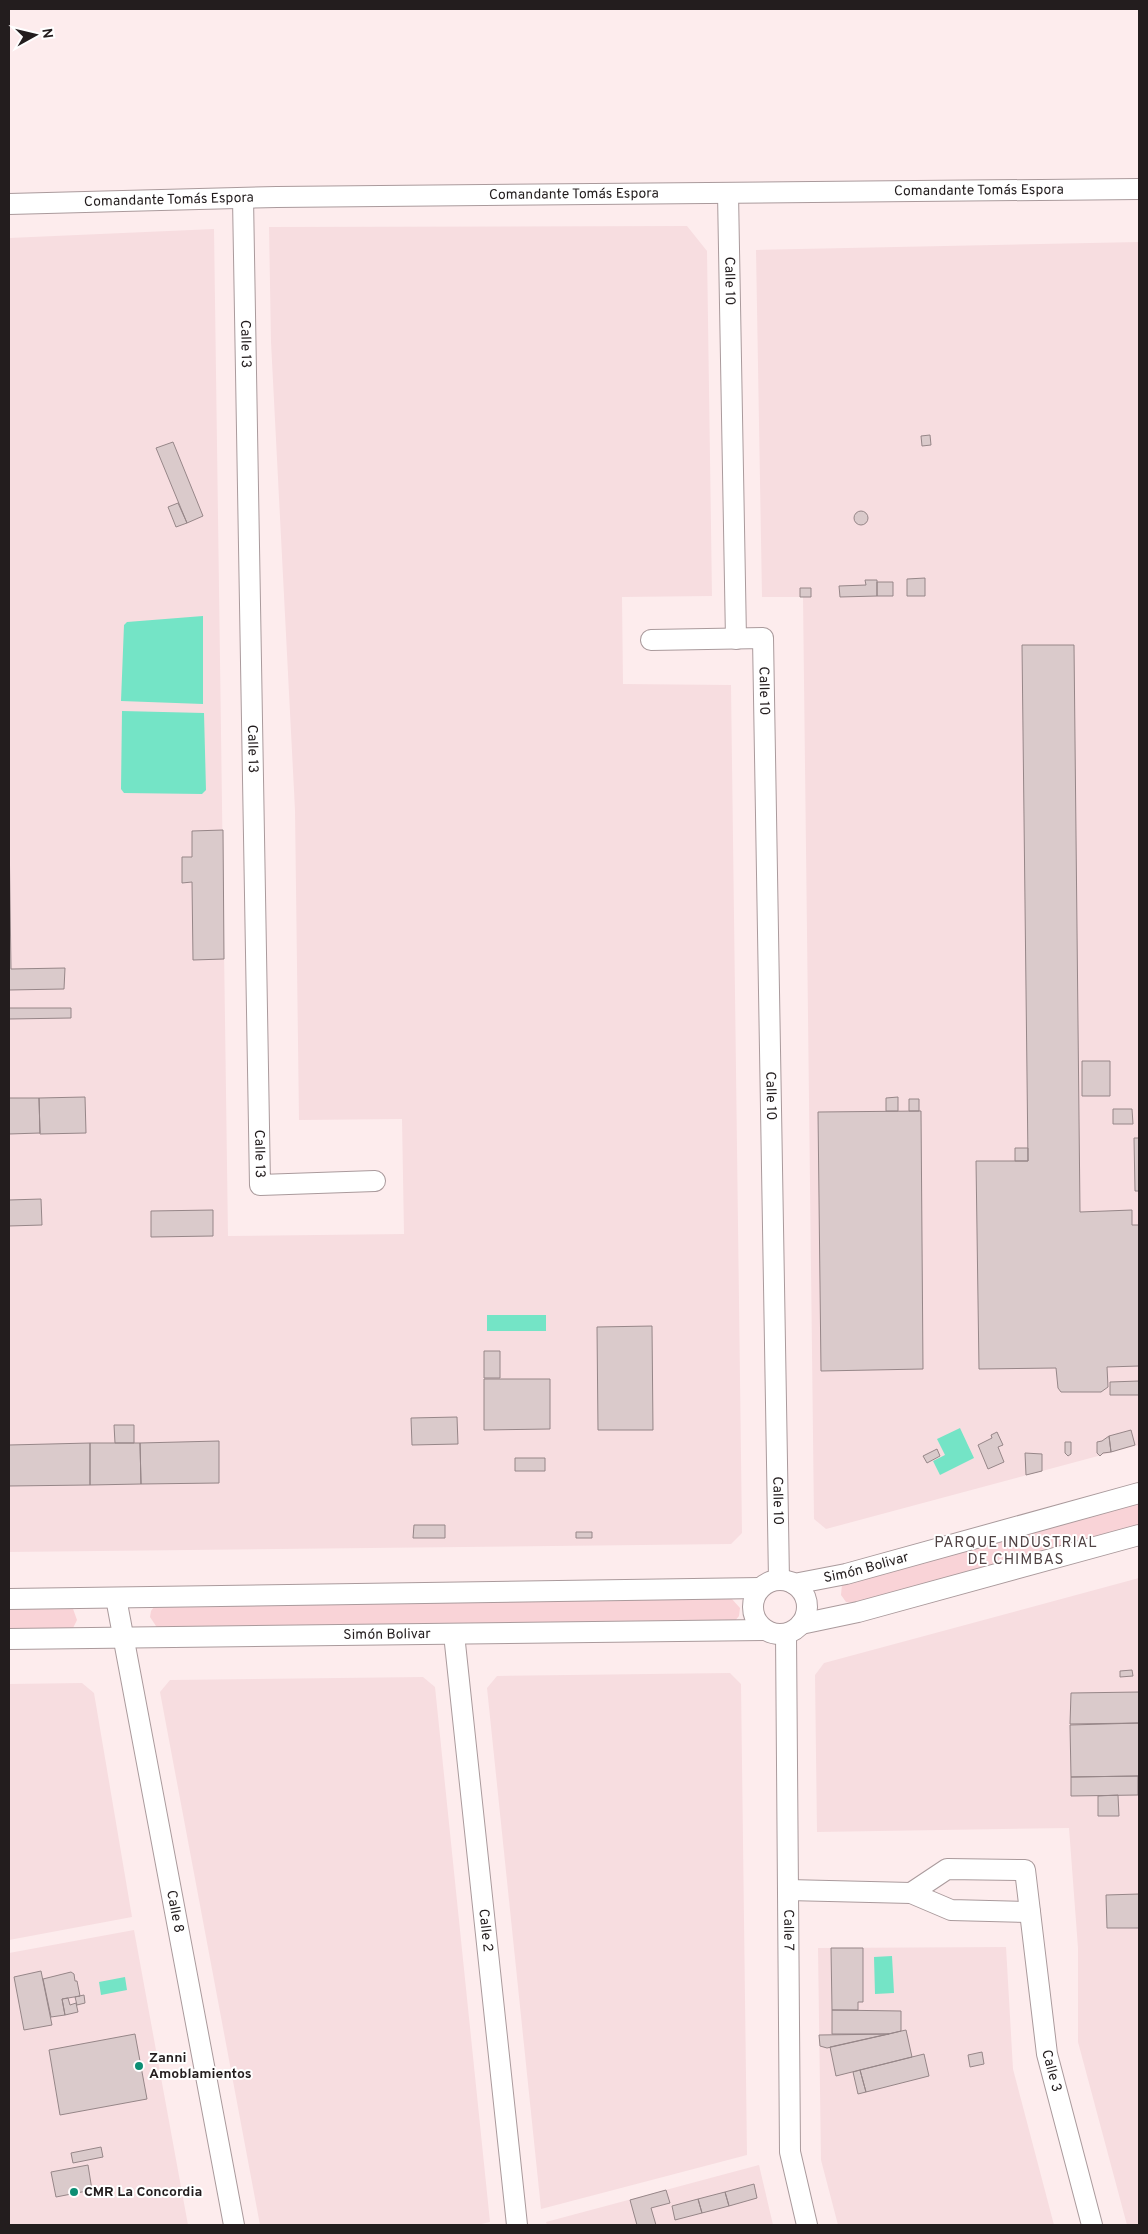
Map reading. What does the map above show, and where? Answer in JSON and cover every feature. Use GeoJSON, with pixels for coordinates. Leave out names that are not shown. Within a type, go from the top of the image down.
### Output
{"type":"FeatureCollection","features":[{"type":"Feature","properties":{"kind":"street","name":"Comandante Tomás Espora"},"geometry":{"type":"LineString","coordinates":[[9,204],[244,198],[1139,189]]}},
{"type":"Feature","properties":{"kind":"street","name":"Calle 10"},"geometry":{"type":"LineString","coordinates":[[728,193],[736,639]]}},
{"type":"Feature","properties":{"kind":"street","name":"Calle 13"},"geometry":{"type":"LineString","coordinates":[[244,198],[260,1185],[375,1181]]}},
{"type":"Feature","properties":{"kind":"street","name":"Calle 10"},"geometry":{"type":"LineString","coordinates":[[651,640],[763,638],[786,1582]]}},
{"type":"Feature","properties":{"kind":"street","name":"Simón Bolivar"},"geometry":{"type":"LineString","coordinates":[[786,1582],[846,1574],[1139,1493]]}},
{"type":"Feature","properties":{"kind":"street"},"geometry":{"type":"LineString","coordinates":[[794,1629],[807,1607],[801,1590],[786,1582],[768,1582],[760,1588],[755,1596],[754,1615],[765,1630],[772,1633],[794,1629],[858,1612],[1139,1535]]}},
{"type":"Feature","properties":{"kind":"street"},"geometry":{"type":"LineString","coordinates":[[9,1599],[760,1588]]}},
{"type":"Feature","properties":{"kind":"street","name":"Calle 8"},"geometry":{"type":"LineString","coordinates":[[116,1598],[234,2225]]}},
{"type":"Feature","properties":{"kind":"street","name":"Calle 7"},"geometry":{"type":"LineString","coordinates":[[794,1629],[788,1890],[790,2152],[807,2225]]}},
{"type":"Feature","properties":{"kind":"street","name":"Simón Bolivar"},"geometry":{"type":"LineString","coordinates":[[9,1639],[765,1630]]}},
{"type":"Feature","properties":{"kind":"street","name":"Calle 2"},"geometry":{"type":"LineString","coordinates":[[454,1634],[517,2225]]}},
{"type":"Feature","properties":{"kind":"street","name":"Calle 3"},"geometry":{"type":"LineString","coordinates":[[911,1893],[947,1869],[1025,1870],[1047,2054],[1092,2225]]}},
{"type":"Feature","properties":{"kind":"street"},"geometry":{"type":"LineString","coordinates":[[788,1890],[911,1893],[951,1910],[1030,1912]]}},
{"type":"Feature","properties":{"kind":"shaded area"},"geometry":{"type":"Polygon","coordinates":[[[687,226],[707,251],[712,596],[622,597],[623,684],[731,685],[742,1533],[731,1544],[9,1552],[9,238],[214,229],[228,1236],[404,1234],[402,1119],[299,1120],[295,810],[271,342],[269,227],[687,226]]]}},
{"type":"Feature","properties":{"kind":"shaded area"},"geometry":{"type":"Polygon","coordinates":[[[1139,242],[1139,1445],[826,1529],[814,1519],[803,597],[762,597],[756,250],[1139,242]]]}},
{"type":"Feature","properties":{"kind":"shaded area"},"geometry":{"type":"Polygon","coordinates":[[[203,616],[203,704],[121,701],[124,625],[127,622],[203,616]]]}},
{"type":"Feature","properties":{"kind":"shaded area"},"geometry":{"type":"Polygon","coordinates":[[[122,711],[204,713],[206,790],[202,794],[124,793],[121,789],[122,711]]]}},
{"type":"Feature","properties":{"kind":"shaded area"},"geometry":{"type":"Polygon","coordinates":[[[487,1315],[546,1315],[546,1331],[487,1331],[487,1315]]]}},
{"type":"Feature","properties":{"kind":"shaded area"},"geometry":{"type":"Polygon","coordinates":[[[960,1428],[974,1458],[940,1475],[933,1461],[945,1455],[937,1439],[960,1428]]]}},
{"type":"Feature","properties":{"kind":"shaded area"},"geometry":{"type":"Polygon","coordinates":[[[1139,1503],[1139,1527],[853,1603],[846,1602],[841,1595],[842,1584],[1139,1503]]]}},
{"type":"Feature","properties":{"kind":"shaded area"},"geometry":{"type":"Polygon","coordinates":[[[1139,1578],[1139,2225],[1127,2225],[1078,2042],[1078,1948],[1069,1828],[817,1832],[815,1675],[824,1663],[1139,1578]]]}},
{"type":"Feature","properties":{"kind":"shaded area"},"geometry":{"type":"Polygon","coordinates":[[[731,1598],[740,1608],[739,1616],[734,1622],[158,1629],[150,1617],[151,1611],[156,1604],[731,1598]]]}},
{"type":"Feature","properties":{"kind":"shaded area"},"geometry":{"type":"Polygon","coordinates":[[[9,1606],[72,1606],[77,1620],[72,1630],[9,1631],[9,1606]]]}},
{"type":"Feature","properties":{"kind":"shaded area"},"geometry":{"type":"Polygon","coordinates":[[[730,1673],[741,1684],[747,2155],[541,2209],[487,1688],[497,1676],[730,1673]]]}},
{"type":"Feature","properties":{"kind":"shaded area"},"geometry":{"type":"Polygon","coordinates":[[[423,1677],[435,1687],[490,2222],[477,2225],[260,2225],[160,1692],[170,1680],[423,1677]]]}},
{"type":"Feature","properties":{"kind":"shaded area"},"geometry":{"type":"Polygon","coordinates":[[[82,1683],[94,1693],[132,1917],[9,1940],[9,1684],[82,1683]]]}},
{"type":"Feature","properties":{"kind":"shaded area"},"geometry":{"type":"Polygon","coordinates":[[[134,1930],[188,2225],[9,2225],[9,1953],[134,1930]]]}},
{"type":"Feature","properties":{"kind":"shaded area"},"geometry":{"type":"Polygon","coordinates":[[[1006,1947],[1013,2069],[1054,2225],[838,2225],[821,2160],[818,1948],[1006,1947]]]}},
{"type":"Feature","properties":{"kind":"shaded area"},"geometry":{"type":"Polygon","coordinates":[[[892,1956],[894,1993],[875,1994],[874,1957],[892,1956]]]}},
{"type":"Feature","properties":{"kind":"shaded area"},"geometry":{"type":"Polygon","coordinates":[[[125,1977],[127,1990],[101,1995],[99,1982],[125,1977]]]}},
{"type":"Feature","properties":{"kind":"shaded area"},"geometry":{"type":"Polygon","coordinates":[[[759,2165],[773,2225],[547,2225],[546,2222],[759,2165]]]}},
{"type":"Feature","properties":{"kind":"building"},"geometry":{"type":"Polygon","coordinates":[[[930,435],[931,445],[922,446],[921,436],[930,435]]]}},
{"type":"Feature","properties":{"kind":"building"},"geometry":{"type":"Polygon","coordinates":[[[173,442],[203,516],[187,523],[156,448],[173,442]]]}},
{"type":"Feature","properties":{"kind":"building"},"geometry":{"type":"Polygon","coordinates":[[[178,503],[187,523],[176,527],[168,507],[178,503]]]}},
{"type":"Feature","properties":{"kind":"building"},"geometry":{"type":"Polygon","coordinates":[[[861,511],[866,513],[868,518],[866,523],[861,525],[856,523],[854,518],[856,513],[861,511]]]}},
{"type":"Feature","properties":{"kind":"building"},"geometry":{"type":"Polygon","coordinates":[[[925,578],[925,596],[907,596],[907,579],[925,578]]]}},
{"type":"Feature","properties":{"kind":"building"},"geometry":{"type":"Polygon","coordinates":[[[865,580],[877,580],[877,596],[840,597],[839,586],[866,585],[865,580]]]}},
{"type":"Feature","properties":{"kind":"building"},"geometry":{"type":"Polygon","coordinates":[[[877,582],[893,582],[893,596],[877,596],[877,582]]]}},
{"type":"Feature","properties":{"kind":"building"},"geometry":{"type":"Polygon","coordinates":[[[800,588],[811,588],[811,597],[800,597],[800,588]]]}},
{"type":"Feature","properties":{"kind":"building"},"geometry":{"type":"Polygon","coordinates":[[[1022,645],[1074,645],[1080,1212],[1132,1210],[1132,1225],[1139,1225],[1139,1366],[1107,1367],[1108,1387],[1101,1392],[1061,1392],[1058,1388],[1056,1368],[979,1369],[976,1161],[1028,1161],[1022,645]]]}},
{"type":"Feature","properties":{"kind":"building"},"geometry":{"type":"Polygon","coordinates":[[[223,830],[224,959],[193,960],[192,882],[182,883],[182,857],[192,857],[192,831],[223,830]]]}},
{"type":"Feature","properties":{"kind":"building"},"geometry":{"type":"Polygon","coordinates":[[[9,831],[11,969],[65,968],[64,989],[9,990],[9,831]]]}},
{"type":"Feature","properties":{"kind":"building"},"geometry":{"type":"Polygon","coordinates":[[[9,1008],[71,1008],[71,1018],[9,1019],[9,1008]]]}},
{"type":"Feature","properties":{"kind":"building"},"geometry":{"type":"Polygon","coordinates":[[[1082,1061],[1110,1061],[1110,1096],[1082,1096],[1082,1061]]]}},
{"type":"Feature","properties":{"kind":"building"},"geometry":{"type":"Polygon","coordinates":[[[85,1097],[86,1133],[40,1134],[39,1098],[85,1097]]]}},
{"type":"Feature","properties":{"kind":"building"},"geometry":{"type":"Polygon","coordinates":[[[898,1097],[898,1111],[886,1111],[886,1098],[898,1097]]]}},
{"type":"Feature","properties":{"kind":"building"},"geometry":{"type":"Polygon","coordinates":[[[9,1098],[39,1098],[40,1133],[9,1134],[9,1098]]]}},
{"type":"Feature","properties":{"kind":"building"},"geometry":{"type":"Polygon","coordinates":[[[909,1099],[919,1099],[919,1111],[909,1111],[909,1099]]]}},
{"type":"Feature","properties":{"kind":"building"},"geometry":{"type":"Polygon","coordinates":[[[1113,1109],[1132,1109],[1133,1124],[1113,1124],[1113,1109]]]}},
{"type":"Feature","properties":{"kind":"building"},"geometry":{"type":"Polygon","coordinates":[[[921,1111],[923,1369],[821,1371],[818,1112],[921,1111]]]}},
{"type":"Feature","properties":{"kind":"building"},"geometry":{"type":"Polygon","coordinates":[[[1134,1138],[1139,1138],[1139,1191],[1135,1191],[1134,1138]]]}},
{"type":"Feature","properties":{"kind":"building"},"geometry":{"type":"Polygon","coordinates":[[[1015,1148],[1028,1148],[1028,1161],[1015,1161],[1015,1148]]]}},
{"type":"Feature","properties":{"kind":"building"},"geometry":{"type":"Polygon","coordinates":[[[41,1199],[42,1225],[9,1226],[9,1200],[41,1199]]]}},
{"type":"Feature","properties":{"kind":"building"},"geometry":{"type":"Polygon","coordinates":[[[213,1210],[213,1236],[151,1237],[151,1211],[213,1210]]]}},
{"type":"Feature","properties":{"kind":"building"},"geometry":{"type":"Polygon","coordinates":[[[652,1326],[653,1430],[598,1430],[597,1327],[652,1326]]]}},
{"type":"Feature","properties":{"kind":"building"},"geometry":{"type":"Polygon","coordinates":[[[484,1351],[500,1351],[500,1378],[484,1378],[484,1351]]]}},
{"type":"Feature","properties":{"kind":"building"},"geometry":{"type":"Polygon","coordinates":[[[484,1379],[550,1379],[550,1429],[484,1430],[484,1379]]]}},
{"type":"Feature","properties":{"kind":"building"},"geometry":{"type":"Polygon","coordinates":[[[1139,1381],[1139,1395],[1110,1395],[1110,1382],[1139,1381]]]}},
{"type":"Feature","properties":{"kind":"building"},"geometry":{"type":"Polygon","coordinates":[[[457,1417],[458,1444],[412,1445],[411,1418],[457,1417]]]}},
{"type":"Feature","properties":{"kind":"building"},"geometry":{"type":"Polygon","coordinates":[[[114,1425],[134,1425],[134,1443],[115,1443],[114,1425]]]}},
{"type":"Feature","properties":{"kind":"building"},"geometry":{"type":"Polygon","coordinates":[[[1131,1430],[1135,1445],[1111,1452],[1109,1436],[1131,1430]]]}},
{"type":"Feature","properties":{"kind":"building"},"geometry":{"type":"Polygon","coordinates":[[[997,1432],[1003,1445],[998,1447],[1004,1462],[988,1469],[978,1445],[992,1438],[991,1435],[997,1432]]]}},
{"type":"Feature","properties":{"kind":"building"},"geometry":{"type":"Polygon","coordinates":[[[1109,1436],[1111,1452],[1103,1453],[1100,1456],[1097,1453],[1097,1442],[1109,1436]]]}},
{"type":"Feature","properties":{"kind":"building"},"geometry":{"type":"Polygon","coordinates":[[[219,1441],[219,1483],[141,1484],[140,1443],[219,1441]]]}},
{"type":"Feature","properties":{"kind":"building"},"geometry":{"type":"Polygon","coordinates":[[[1065,1442],[1071,1442],[1071,1454],[1068,1456],[1065,1453],[1065,1442]]]}},
{"type":"Feature","properties":{"kind":"building"},"geometry":{"type":"Polygon","coordinates":[[[90,1443],[90,1485],[9,1486],[9,1445],[90,1443]]]}},
{"type":"Feature","properties":{"kind":"building"},"geometry":{"type":"Polygon","coordinates":[[[90,1443],[140,1443],[141,1484],[90,1485],[90,1443]]]}},
{"type":"Feature","properties":{"kind":"building"},"geometry":{"type":"Polygon","coordinates":[[[937,1449],[940,1456],[927,1463],[923,1456],[937,1449]]]}},
{"type":"Feature","properties":{"kind":"building"},"geometry":{"type":"Polygon","coordinates":[[[1025,1453],[1042,1454],[1042,1471],[1026,1475],[1025,1453]]]}},
{"type":"Feature","properties":{"kind":"building"},"geometry":{"type":"Polygon","coordinates":[[[515,1458],[545,1458],[545,1471],[515,1471],[515,1458]]]}},
{"type":"Feature","properties":{"kind":"building"},"geometry":{"type":"Polygon","coordinates":[[[414,1525],[445,1525],[445,1538],[413,1538],[414,1525]]]}},
{"type":"Feature","properties":{"kind":"building"},"geometry":{"type":"Polygon","coordinates":[[[576,1532],[592,1532],[592,1538],[576,1538],[576,1532]]]}},
{"type":"Feature","properties":{"kind":"building"},"geometry":{"type":"Polygon","coordinates":[[[1132,1670],[1133,1676],[1120,1677],[1120,1671],[1132,1670]]]}},
{"type":"Feature","properties":{"kind":"building"},"geometry":{"type":"Polygon","coordinates":[[[1139,1692],[1139,1723],[1070,1724],[1071,1693],[1139,1692]]]}},
{"type":"Feature","properties":{"kind":"building"},"geometry":{"type":"Polygon","coordinates":[[[1139,1723],[1139,1776],[1071,1777],[1070,1725],[1139,1723]]]}},
{"type":"Feature","properties":{"kind":"building"},"geometry":{"type":"Polygon","coordinates":[[[1138,1776],[1138,1795],[1071,1796],[1071,1777],[1138,1776]]]}},
{"type":"Feature","properties":{"kind":"building"},"geometry":{"type":"Polygon","coordinates":[[[1118,1795],[1119,1816],[1098,1816],[1098,1796],[1118,1795]]]}},
{"type":"Feature","properties":{"kind":"building"},"geometry":{"type":"Polygon","coordinates":[[[1139,1894],[1139,1928],[1107,1928],[1106,1895],[1139,1894]]]}},
{"type":"Feature","properties":{"kind":"building"},"geometry":{"type":"Polygon","coordinates":[[[831,1948],[863,1948],[863,2002],[858,2002],[858,2010],[832,2010],[831,1948]]]}},
{"type":"Feature","properties":{"kind":"building"},"geometry":{"type":"Polygon","coordinates":[[[41,1971],[52,2025],[24,2030],[14,1977],[41,1971]]]}},
{"type":"Feature","properties":{"kind":"building"},"geometry":{"type":"Polygon","coordinates":[[[71,1972],[74,1974],[75,1981],[77,1981],[80,1996],[62,1999],[65,2015],[51,2017],[43,1979],[71,1972]]]}},
{"type":"Feature","properties":{"kind":"building"},"geometry":{"type":"Polygon","coordinates":[[[84,1995],[85,2003],[77,2005],[75,1997],[84,1995]]]}},
{"type":"Feature","properties":{"kind":"building"},"geometry":{"type":"Polygon","coordinates":[[[68,1998],[70,2005],[76,2003],[78,2012],[65,2015],[62,1999],[68,1998]]]}},
{"type":"Feature","properties":{"kind":"building"},"geometry":{"type":"Polygon","coordinates":[[[832,2010],[901,2011],[901,2031],[889,2034],[832,2034],[832,2010]]]}},
{"type":"Feature","properties":{"kind":"building"},"geometry":{"type":"Polygon","coordinates":[[[906,2030],[912,2057],[836,2076],[830,2047],[906,2030]]]}},
{"type":"Feature","properties":{"kind":"building"},"geometry":{"type":"Polygon","coordinates":[[[135,2034],[147,2099],[60,2115],[49,2050],[135,2034]]]}},
{"type":"Feature","properties":{"kind":"building"},"geometry":{"type":"Polygon","coordinates":[[[889,2034],[827,2048],[820,2046],[819,2035],[889,2034]]]}},
{"type":"Feature","properties":{"kind":"building"},"geometry":{"type":"Polygon","coordinates":[[[982,2052],[984,2064],[970,2067],[968,2055],[982,2052]]]}},
{"type":"Feature","properties":{"kind":"building"},"geometry":{"type":"Polygon","coordinates":[[[924,2054],[929,2076],[866,2092],[860,2070],[924,2054]]]}},
{"type":"Feature","properties":{"kind":"building"},"geometry":{"type":"Polygon","coordinates":[[[860,2070],[866,2092],[858,2094],[853,2072],[860,2070]]]}},
{"type":"Feature","properties":{"kind":"building"},"geometry":{"type":"Polygon","coordinates":[[[101,2147],[103,2157],[73,2163],[71,2153],[101,2147]]]}},
{"type":"Feature","properties":{"kind":"building"},"geometry":{"type":"Polygon","coordinates":[[[88,2165],[92,2190],[56,2197],[51,2172],[88,2165]]]}},
{"type":"Feature","properties":{"kind":"building"},"geometry":{"type":"Polygon","coordinates":[[[754,2184],[757,2198],[729,2206],[725,2192],[754,2184]]]}},
{"type":"Feature","properties":{"kind":"building"},"geometry":{"type":"Polygon","coordinates":[[[666,2190],[670,2203],[651,2208],[656,2225],[637,2225],[630,2200],[666,2190]]]}},
{"type":"Feature","properties":{"kind":"building"},"geometry":{"type":"Polygon","coordinates":[[[725,2192],[729,2206],[702,2213],[698,2199],[725,2192]]]}},
{"type":"Feature","properties":{"kind":"building"},"geometry":{"type":"Polygon","coordinates":[[[698,2199],[702,2213],[675,2220],[672,2206],[698,2199]]]}},
{"type":"Feature","properties":{"kind":"place","name":"Zanni Amoblamientos"},"geometry":{"type":"Point","coordinates":[139,2066]}},
{"type":"Feature","properties":{"kind":"place","name":"CMR La Concordia"},"geometry":{"type":"Point","coordinates":[74,2192]}},
{"type":"Feature","properties":{"kind":"district","name":"PARQUE INDUSTRIAL DE CHIMBAS"},"geometry":{"type":"Point","coordinates":[1016,1552]}}]}
